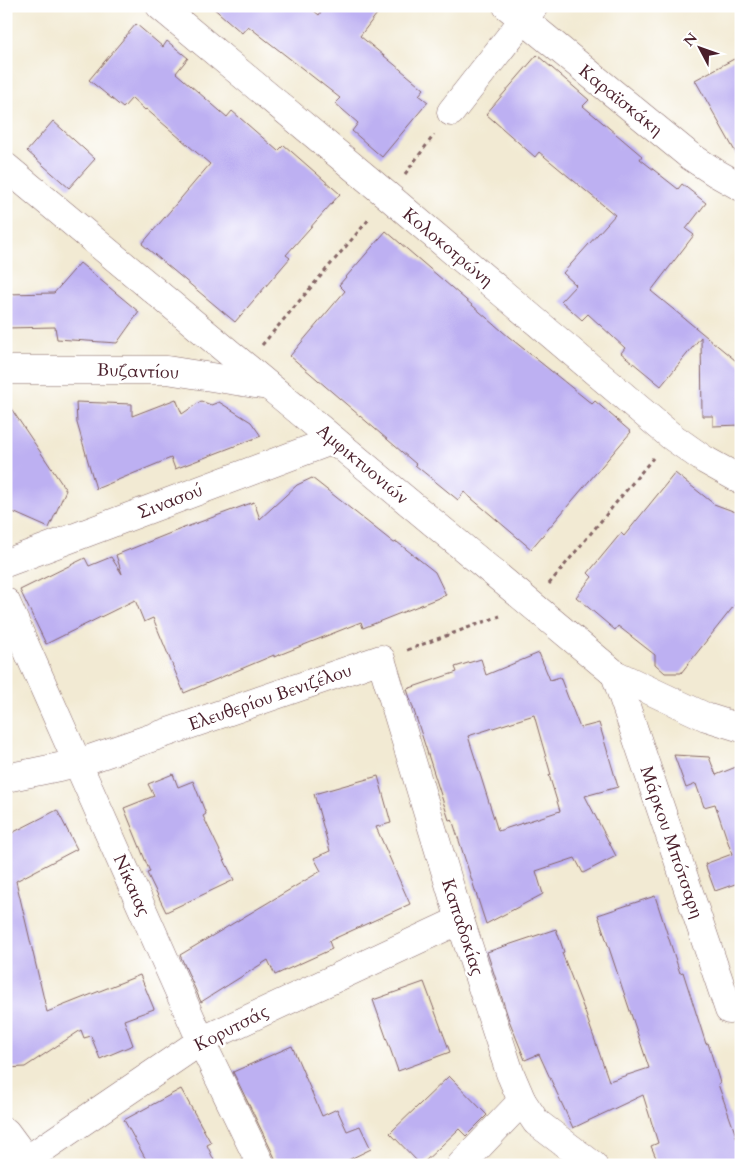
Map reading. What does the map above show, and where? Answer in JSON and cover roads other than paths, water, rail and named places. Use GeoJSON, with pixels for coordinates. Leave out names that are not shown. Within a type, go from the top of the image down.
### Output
{"type":"FeatureCollection","features":[{"type":"Feature","properties":{"kind":"street","name":"Κολοκοτρώνη"},"geometry":{"type":"LineString","coordinates":[[160,6],[671,436],[705,460],[741,480]]}},
{"type":"Feature","properties":{"kind":"street"},"geometry":{"type":"LineString","coordinates":[[451,112],[521,11]]}},
{"type":"Feature","properties":{"kind":"street","name":"Καραϊσκάκη"},"geometry":{"type":"LineString","coordinates":[[521,11],[690,156],[741,186]]}},
{"type":"Feature","properties":{"kind":"street","name":"Αμφικτυονιών"},"geometry":{"type":"LineString","coordinates":[[6,167],[615,674],[706,717],[741,728]]}},
{"type":"Feature","properties":{"kind":"street","name":"Βυζαντίου"},"geometry":{"type":"LineString","coordinates":[[6,370],[167,370],[269,386]]}},
{"type":"Feature","properties":{"kind":"street","name":"Σινασού"},"geometry":{"type":"LineString","coordinates":[[6,563],[334,440]]}},
{"type":"Feature","properties":{"kind":"street","name":"Νίκαιας"},"geometry":{"type":"LineString","coordinates":[[6,602],[201,1041],[261,1165]]}},
{"type":"Feature","properties":{"kind":"street","name":"Ελευθερίου Βενιζέλου"},"geometry":{"type":"LineString","coordinates":[[6,778],[78,763],[381,659]]}},
{"type":"Feature","properties":{"kind":"street","name":"Καπαδοκίας"},"geometry":{"type":"LineString","coordinates":[[381,659],[460,920],[510,1074],[522,1101],[536,1122],[593,1165]]}},
{"type":"Feature","properties":{"kind":"street","name":"Μάρκου Μπότσαρη"},"geometry":{"type":"LineString","coordinates":[[615,674],[735,1009]]}},
{"type":"Feature","properties":{"kind":"street","name":"Κορυτσάς"},"geometry":{"type":"LineString","coordinates":[[22,1162],[201,1041],[460,920]]}},
{"type":"Feature","properties":{"kind":"street"},"geometry":{"type":"LineString","coordinates":[[461,1165],[522,1101]]}},
{"type":"Feature","properties":{"kind":"street"},"geometry":{"type":"LineString","coordinates":[[6,1132],[22,1162]]}}]}
